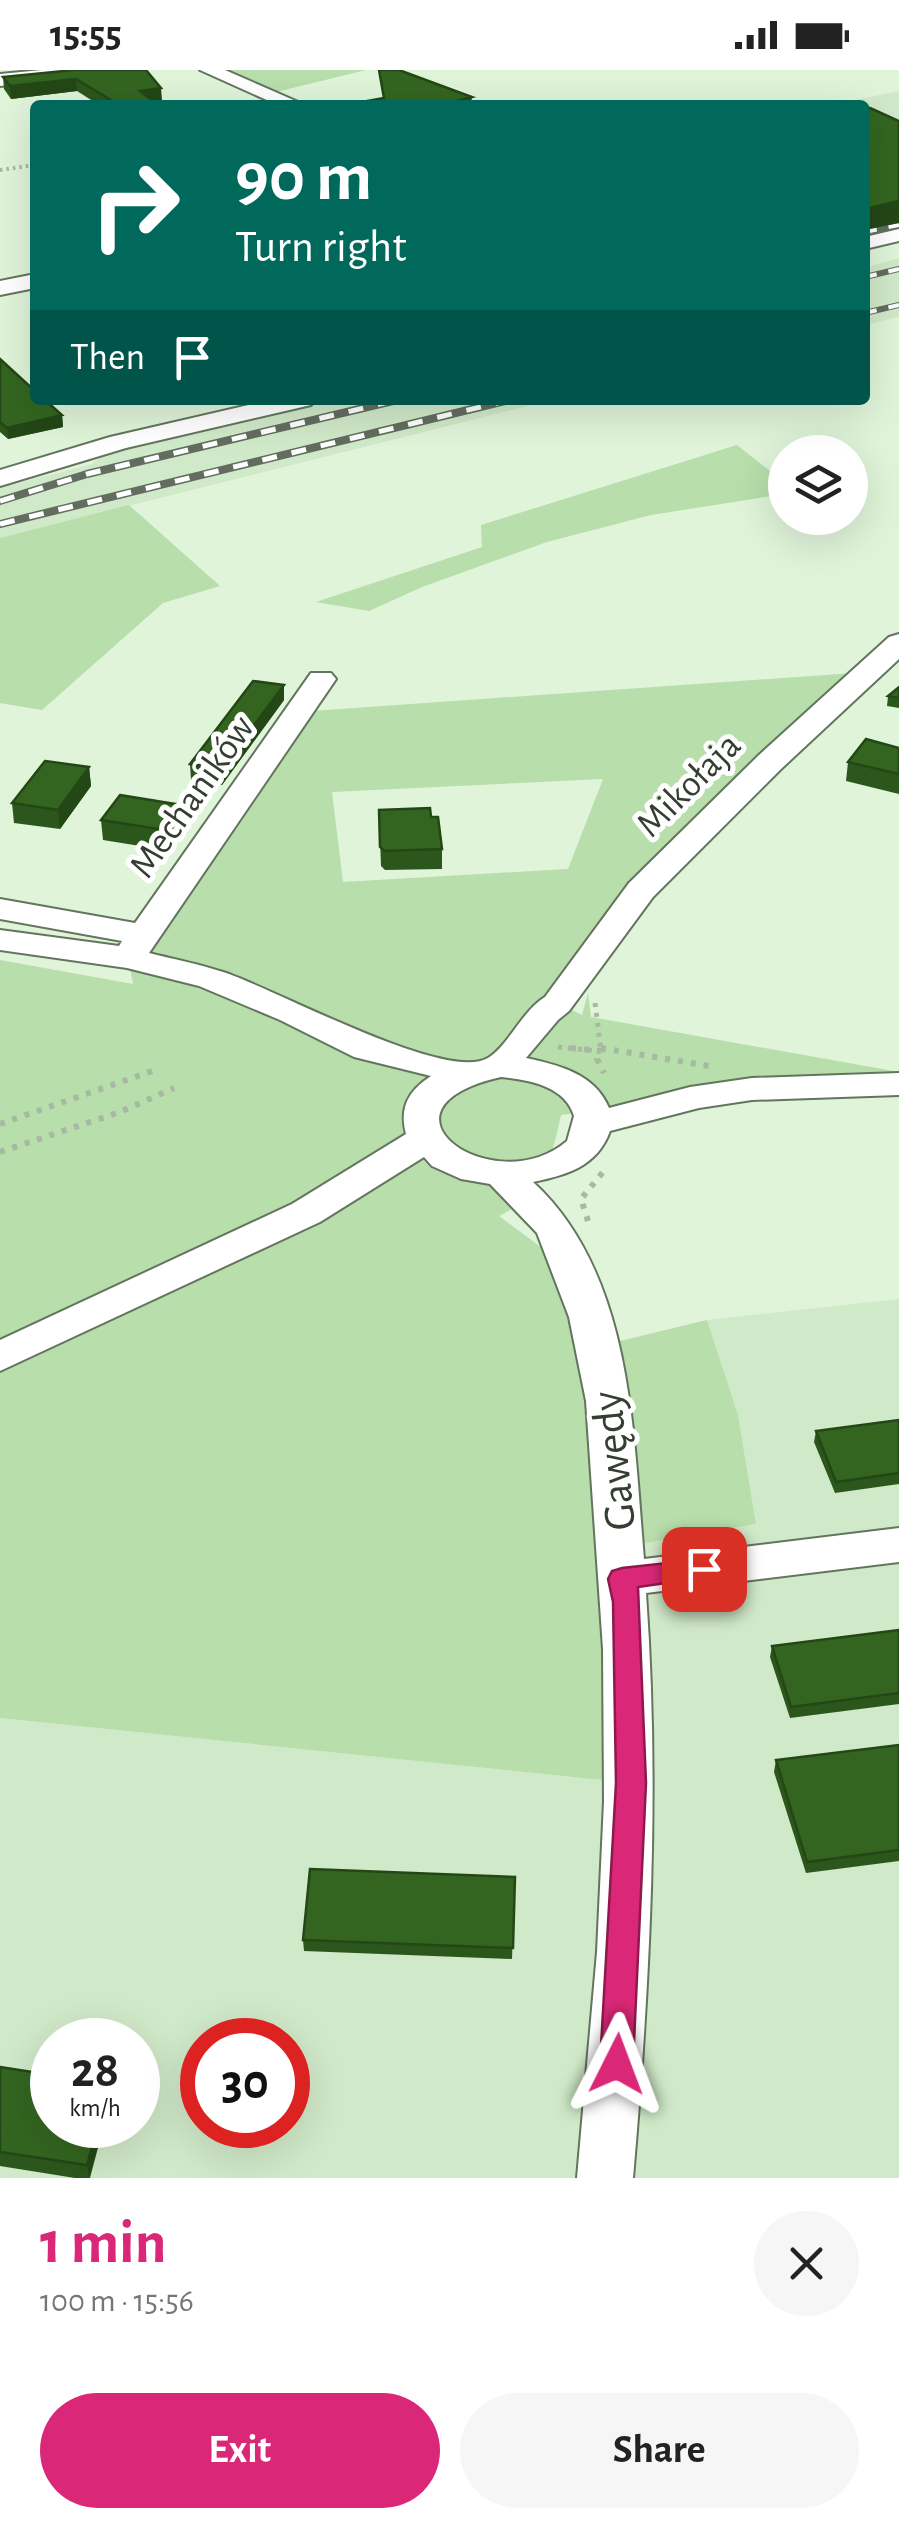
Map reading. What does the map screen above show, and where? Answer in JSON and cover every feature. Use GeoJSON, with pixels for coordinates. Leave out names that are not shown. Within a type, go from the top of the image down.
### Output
{"type":"FeatureCollection","features":[{"type":"Feature","properties":{"kind":"street"},"geometry":{"type":"LineString","coordinates":[[0,80],[96,70]]}},
{"type":"Feature","properties":{"kind":"street"},"geometry":{"type":"LineString","coordinates":[[209,70],[283,100]]}},
{"type":"Feature","properties":{"kind":"street"},"geometry":{"type":"LineString","coordinates":[[35,77],[53,96]]}},
{"type":"Feature","properties":{"kind":"street"},"geometry":{"type":"LineString","coordinates":[[870,242],[899,235]]}},
{"type":"Feature","properties":{"kind":"street"},"geometry":{"type":"LineString","coordinates":[[0,288],[30,282]]}},
{"type":"Feature","properties":{"kind":"street"},"geometry":{"type":"LineString","coordinates":[[0,478],[119,442],[280,405]]}},
{"type":"Feature","properties":{"kind":"street","name":"Mikołaja"},"geometry":{"type":"LineString","coordinates":[[554,1060],[564,1015],[641,890],[770,762],[899,643]]}},
{"type":"Feature","properties":{"kind":"street","name":"Mechaników"},"geometry":{"type":"LineString","coordinates":[[136,946],[320,679]]}},
{"type":"Feature","properties":{"kind":"street"},"geometry":{"type":"LineString","coordinates":[[0,909],[136,946],[259,997],[368,1049],[463,1072]]}},
{"type":"Feature","properties":{"kind":"street"},"geometry":{"type":"LineString","coordinates":[[0,940],[136,946]]}},
{"type":"Feature","properties":{"kind":"street","name":"Mikołaja"},"geometry":{"type":"LineString","coordinates":[[501,1066],[545,1012],[574,996]]}},
{"type":"Feature","properties":{"kind":"street"},"geometry":{"type":"LineString","coordinates":[[368,1049],[433,1135],[502,1174],[523,1174],[562,1163],[590,1138],[596,1099]]}},
{"type":"Feature","properties":{"kind":"street"},"geometry":{"type":"LineString","coordinates":[[433,1135],[432,1090],[463,1072],[554,1060],[566,1082],[596,1099],[674,1106],[690,1098],[752,1089],[899,1084]]}},
{"type":"Feature","properties":{"kind":"street"},"geometry":{"type":"LineString","coordinates":[[0,1356],[306,1213],[433,1135]]}},
{"type":"Feature","properties":{"kind":"street","name":"Gawędy"},"geometry":{"type":"LineString","coordinates":[[562,1163],[614,1443],[622,1579],[627,1602],[631,1783],[617,2064],[605,2178]]}},
{"type":"Feature","properties":{"kind":"street","name":"Gawędy"},"geometry":{"type":"LineString","coordinates":[[502,1174],[575,1234]]}},
{"type":"Feature","properties":{"kind":"street"},"geometry":{"type":"LineString","coordinates":[[622,1579],[899,1545]]}},
{"type":"Feature","properties":{"kind":"path"},"geometry":{"type":"LineString","coordinates":[[0,170],[30,166]]}},
{"type":"Feature","properties":{"kind":"path"},"geometry":{"type":"LineString","coordinates":[[574,996],[601,1051],[598,1058],[602,1071],[596,1099]]}},
{"type":"Feature","properties":{"kind":"path"},"geometry":{"type":"LineString","coordinates":[[554,1060],[601,1051],[716,1067]]}},
{"type":"Feature","properties":{"kind":"path"},"geometry":{"type":"LineString","coordinates":[[0,1124],[158,1069]]}},
{"type":"Feature","properties":{"kind":"path"},"geometry":{"type":"LineString","coordinates":[[0,1152],[120,1112],[174,1088]]}},
{"type":"Feature","properties":{"kind":"path"},"geometry":{"type":"LineString","coordinates":[[575,1234],[581,1199],[614,1158]]}},
{"type":"Feature","properties":{"kind":"shaded area"},"geometry":{"type":"Polygon","coordinates":[[[209,70],[366,70],[268,94],[209,70]]]}},
{"type":"Feature","properties":{"kind":"shaded area"},"geometry":{"type":"Polygon","coordinates":[[[899,91],[899,229],[870,235],[870,100],[855,100],[899,91]]]}},
{"type":"Feature","properties":{"kind":"shaded area"},"geometry":{"type":"Polygon","coordinates":[[[899,258],[899,317],[870,324],[870,267],[899,258]]]}},
{"type":"Feature","properties":{"kind":"shaded area"},"geometry":{"type":"Polygon","coordinates":[[[280,405],[532,405],[0,538],[0,488],[92,464],[119,442],[280,405]]]}},
{"type":"Feature","properties":{"kind":"shaded area"},"geometry":{"type":"Polygon","coordinates":[[[737,445],[768,470],[768,497],[651,515],[547,542],[422,587],[369,611],[316,602],[482,547],[481,525],[737,445]]]}},
{"type":"Feature","properties":{"kind":"shaded area"},"geometry":{"type":"Polygon","coordinates":[[[129,505],[220,586],[163,603],[42,710],[0,703],[0,538],[129,505]]]}},
{"type":"Feature","properties":{"kind":"shaded area"},"geometry":{"type":"Polygon","coordinates":[[[868,672],[770,762],[558,1003],[582,1015],[588,993],[591,1017],[899,1072],[899,1084],[752,1089],[561,1115],[543,1174],[526,1198],[499,1216],[573,1271],[599,1346],[707,1320],[738,1415],[756,1524],[621,1547],[631,1783],[0,1718],[0,960],[133,984],[128,958],[298,712],[868,672]],[[603,779],[332,792],[343,882],[568,869],[603,779]]]}},
{"type":"Feature","properties":{"kind":"shaded area"},"geometry":{"type":"Polygon","coordinates":[[[899,1299],[899,2178],[0,2178],[0,1718],[631,1783],[621,1546],[756,1524],[738,1415],[707,1320],[899,1299]]]}},
{"type":"Feature","properties":{"kind":"building"},"geometry":{"type":"Polygon","coordinates":[[[74,70],[146,70],[161,88],[140,91],[152,100],[111,100],[76,79],[10,86],[3,77],[74,70]]]}},
{"type":"Feature","properties":{"kind":"building"},"geometry":{"type":"Polygon","coordinates":[[[379,70],[399,70],[472,97],[373,100],[384,98],[379,70]]]}},
{"type":"Feature","properties":{"kind":"building"},"geometry":{"type":"Polygon","coordinates":[[[870,108],[899,121],[899,201],[870,208],[870,108]]]}},
{"type":"Feature","properties":{"kind":"building"},"geometry":{"type":"Polygon","coordinates":[[[0,359],[30,386],[30,405],[51,405],[62,415],[7,428],[0,422],[0,359]]]}},
{"type":"Feature","properties":{"kind":"building"},"geometry":{"type":"Polygon","coordinates":[[[253,681],[284,685],[221,769],[190,764],[253,681]]]}},
{"type":"Feature","properties":{"kind":"building"},"geometry":{"type":"Polygon","coordinates":[[[866,739],[899,748],[899,774],[848,762],[866,739]]]}},
{"type":"Feature","properties":{"kind":"building"},"geometry":{"type":"Polygon","coordinates":[[[45,761],[89,767],[58,810],[12,803],[45,761]]]}},
{"type":"Feature","properties":{"kind":"building"},"geometry":{"type":"Polygon","coordinates":[[[120,795],[175,804],[158,829],[101,820],[120,795]]]}},
{"type":"Feature","properties":{"kind":"building"},"geometry":{"type":"Polygon","coordinates":[[[430,808],[431,817],[438,817],[442,849],[385,851],[380,847],[379,810],[430,808]]]}},
{"type":"Feature","properties":{"kind":"building"},"geometry":{"type":"Polygon","coordinates":[[[899,1420],[899,1473],[836,1482],[816,1431],[899,1420]]]}},
{"type":"Feature","properties":{"kind":"building"},"geometry":{"type":"Polygon","coordinates":[[[899,1630],[899,1693],[791,1707],[772,1646],[899,1630]]]}},
{"type":"Feature","properties":{"kind":"building"},"geometry":{"type":"Polygon","coordinates":[[[899,1745],[899,1850],[807,1862],[776,1760],[899,1745]]]}},
{"type":"Feature","properties":{"kind":"building"},"geometry":{"type":"Polygon","coordinates":[[[310,1869],[515,1877],[513,1948],[303,1940],[310,1869]]]}},
{"type":"Feature","properties":{"kind":"building"},"geometry":{"type":"Polygon","coordinates":[[[0,2067],[30,2072],[30,2148],[92,2148],[87,2165],[0,2152],[0,2067]]]}},
{"type":"Feature","properties":{"kind":"railway"},"geometry":{"type":"LineString","coordinates":[[870,231],[899,225]]}},
{"type":"Feature","properties":{"kind":"railway"},"geometry":{"type":"LineString","coordinates":[[870,276],[899,269]]}},
{"type":"Feature","properties":{"kind":"railway"},"geometry":{"type":"LineString","coordinates":[[870,312],[899,305]]}},
{"type":"Feature","properties":{"kind":"railway"},"geometry":{"type":"LineString","coordinates":[[0,501],[87,474],[376,405]]}},
{"type":"Feature","properties":{"kind":"railway"},"geometry":{"type":"LineString","coordinates":[[0,524],[488,405]]}},
{"type":"Feature","properties":{"kind":"route"},"geometry":{"type":"LineString","coordinates":[[617,2064],[631,1783],[627,1602],[622,1579],[704,1569]]}}]}
